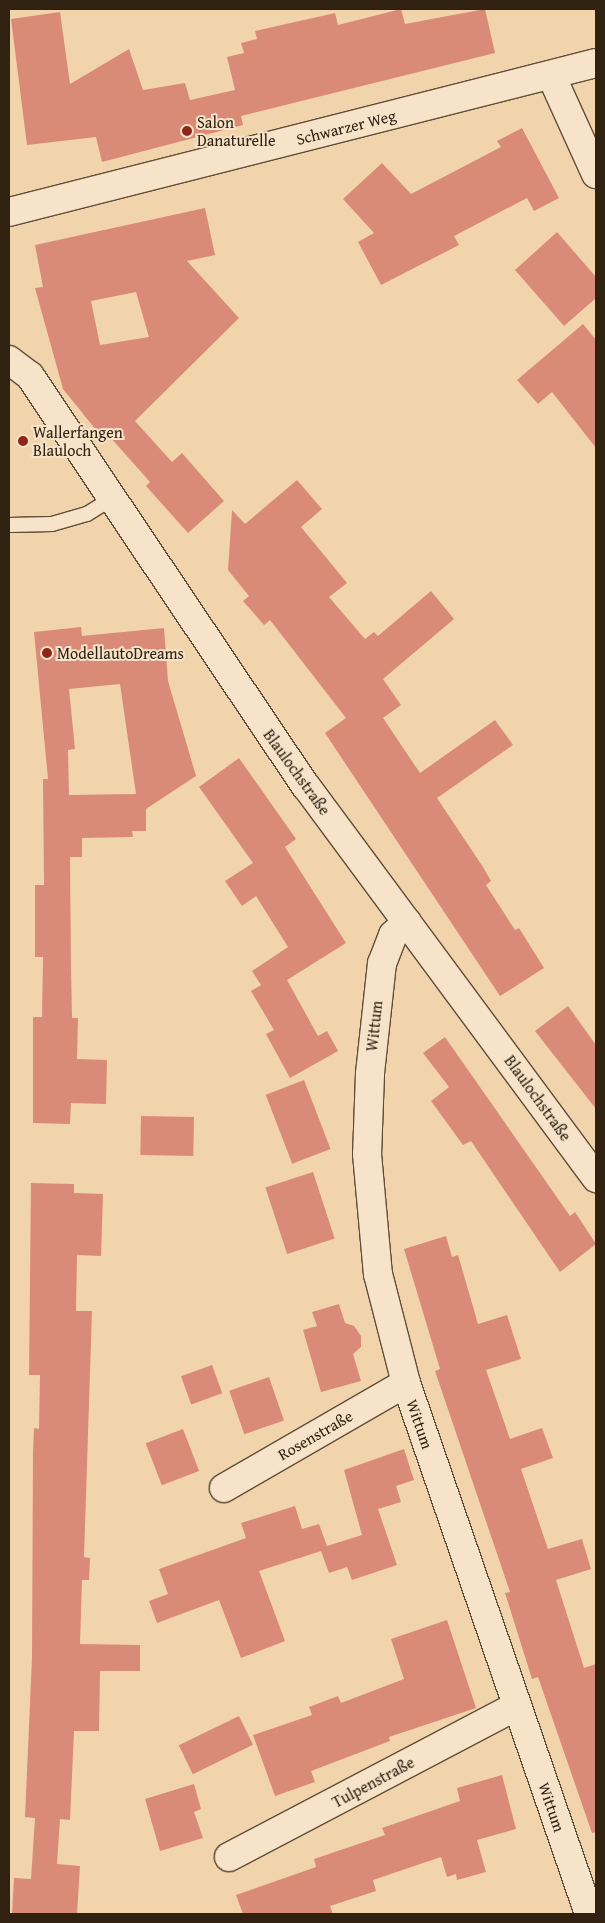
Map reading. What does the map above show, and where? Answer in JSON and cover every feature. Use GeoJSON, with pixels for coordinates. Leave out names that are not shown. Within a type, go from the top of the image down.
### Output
{"type":"FeatureCollection","features":[{"type":"Feature","properties":{"kind":"street","name":"Schwarzer Weg"},"geometry":{"type":"LineString","coordinates":[[9,212],[596,63]]}},
{"type":"Feature","properties":{"kind":"street"},"geometry":{"type":"LineString","coordinates":[[551,75],[596,174]]}},
{"type":"Feature","properties":{"kind":"street","name":"Blaulochstraße"},"geometry":{"type":"LineString","coordinates":[[9,360],[30,376],[113,498],[210,648],[407,922],[596,1178]]}},
{"type":"Feature","properties":{"kind":"street","name":"Wittum"},"geometry":{"type":"LineString","coordinates":[[407,922],[393,935],[382,963],[370,1074],[367,1154],[378,1274],[406,1383],[589,1914]]}},
{"type":"Feature","properties":{"kind":"street","name":"Rosenstraße"},"geometry":{"type":"LineString","coordinates":[[224,1488],[406,1383]]}},
{"type":"Feature","properties":{"kind":"street","name":"Tulpenstraße"},"geometry":{"type":"LineString","coordinates":[[228,1857],[516,1706]]}},
{"type":"Feature","properties":{"kind":"lane"},"geometry":{"type":"LineString","coordinates":[[9,525],[52,524],[87,514],[113,498]]}},
{"type":"Feature","properties":{"kind":"building"},"geometry":{"type":"Polygon","coordinates":[[[401,9],[405,24],[485,9],[495,53],[241,116],[243,125],[102,162],[96,137],[27,145],[11,19],[60,12],[70,84],[129,49],[143,90],[185,83],[190,100],[235,90],[227,57],[244,53],[241,43],[257,39],[255,31],[335,13],[338,25],[401,9]]]}},
{"type":"Feature","properties":{"kind":"building"},"geometry":{"type":"Polygon","coordinates":[[[522,128],[559,198],[534,211],[527,198],[454,236],[459,245],[381,285],[358,242],[374,233],[343,199],[382,163],[411,194],[501,147],[497,141],[522,128]]]}},
{"type":"Feature","properties":{"kind":"building"},"geometry":{"type":"Polygon","coordinates":[[[205,208],[215,255],[187,261],[239,318],[135,421],[172,462],[182,453],[224,501],[188,533],[146,486],[150,482],[110,437],[105,441],[63,389],[35,288],[43,287],[35,245],[205,208]],[[136,292],[91,301],[100,345],[149,337],[136,292]]]}},
{"type":"Feature","properties":{"kind":"building"},"geometry":{"type":"Polygon","coordinates":[[[557,232],[596,277],[596,298],[564,326],[515,270],[557,232]]]}},
{"type":"Feature","properties":{"kind":"building"},"geometry":{"type":"Polygon","coordinates":[[[583,324],[596,340],[596,448],[552,392],[538,404],[517,380],[583,324]]]}},
{"type":"Feature","properties":{"kind":"building"},"geometry":{"type":"Polygon","coordinates":[[[297,480],[322,509],[301,527],[347,583],[329,597],[365,639],[374,632],[378,636],[431,591],[454,619],[383,679],[401,705],[383,718],[420,773],[495,720],[513,745],[437,798],[491,881],[486,885],[515,930],[519,928],[544,968],[500,996],[325,733],[346,718],[270,620],[264,625],[243,601],[249,596],[228,570],[232,510],[245,524],[297,480]]]}},
{"type":"Feature","properties":{"kind":"building"},"geometry":{"type":"Polygon","coordinates":[[[81,627],[82,636],[164,628],[168,681],[196,776],[146,809],[146,831],[132,831],[133,837],[82,838],[82,857],[70,857],[72,1018],[78,1018],[77,1059],[107,1060],[106,1104],[71,1103],[70,1124],[33,1123],[33,1017],[42,1017],[43,957],[35,957],[35,885],[44,885],[43,779],[48,779],[34,632],[81,627]],[[120,684],[69,689],[75,749],[68,750],[69,795],[136,794],[120,684]]]}},
{"type":"Feature","properties":{"kind":"building"},"geometry":{"type":"Polygon","coordinates":[[[239,758],[296,839],[285,847],[346,943],[287,980],[318,1036],[327,1031],[338,1051],[290,1078],[266,1034],[274,1030],[251,991],[261,985],[252,971],[288,947],[256,896],[242,906],[225,881],[253,863],[199,787],[239,758]]]}},
{"type":"Feature","properties":{"kind":"building"},"geometry":{"type":"Polygon","coordinates":[[[568,1006],[596,1045],[596,1109],[535,1031],[568,1006]]]}},
{"type":"Feature","properties":{"kind":"building"},"geometry":{"type":"Polygon","coordinates":[[[445,1037],[570,1216],[575,1212],[596,1244],[560,1272],[471,1141],[463,1145],[431,1101],[449,1087],[423,1053],[445,1037]]]}},
{"type":"Feature","properties":{"kind":"building"},"geometry":{"type":"Polygon","coordinates":[[[304,1080],[331,1149],[292,1164],[266,1095],[304,1080]]]}},
{"type":"Feature","properties":{"kind":"building"},"geometry":{"type":"Polygon","coordinates":[[[141,1116],[194,1117],[193,1156],[140,1155],[141,1116]]]}},
{"type":"Feature","properties":{"kind":"building"},"geometry":{"type":"Polygon","coordinates":[[[313,1172],[335,1239],[287,1254],[265,1187],[313,1172]]]}},
{"type":"Feature","properties":{"kind":"building"},"geometry":{"type":"Polygon","coordinates":[[[31,1183],[74,1184],[74,1193],[103,1194],[101,1256],[77,1255],[76,1311],[92,1311],[84,1557],[90,1558],[89,1580],[82,1580],[80,1644],[140,1645],[140,1671],[100,1671],[99,1731],[74,1731],[70,1820],[60,1819],[57,1864],[80,1866],[77,1914],[12,1914],[14,1878],[31,1879],[35,1818],[25,1817],[32,1657],[33,1452],[34,1428],[39,1429],[40,1375],[29,1375],[31,1183]]]}},
{"type":"Feature","properties":{"kind":"building"},"geometry":{"type":"Polygon","coordinates":[[[446,1236],[452,1257],[458,1255],[478,1324],[507,1315],[521,1359],[486,1370],[510,1439],[542,1428],[553,1458],[521,1469],[548,1549],[582,1539],[591,1569],[556,1580],[584,1668],[596,1664],[596,1832],[592,1833],[538,1677],[532,1679],[505,1593],[510,1592],[435,1371],[440,1369],[404,1249],[446,1236]]]}},
{"type":"Feature","properties":{"kind":"building"},"geometry":{"type":"Polygon","coordinates":[[[339,1304],[345,1323],[354,1326],[361,1336],[361,1347],[353,1354],[361,1381],[321,1392],[303,1330],[317,1326],[312,1312],[339,1304]]]}},
{"type":"Feature","properties":{"kind":"building"},"geometry":{"type":"Polygon","coordinates":[[[212,1365],[222,1393],[191,1404],[181,1376],[212,1365]]]}},
{"type":"Feature","properties":{"kind":"building"},"geometry":{"type":"Polygon","coordinates":[[[269,1377],[284,1420],[244,1434],[229,1391],[269,1377]]]}},
{"type":"Feature","properties":{"kind":"building"},"geometry":{"type":"Polygon","coordinates":[[[183,1429],[199,1471],[162,1485],[146,1443],[183,1429]]]}},
{"type":"Feature","properties":{"kind":"building"},"geometry":{"type":"Polygon","coordinates":[[[404,1449],[414,1480],[396,1486],[401,1502],[378,1509],[397,1565],[352,1580],[347,1567],[329,1573],[321,1551],[259,1571],[285,1641],[241,1658],[219,1600],[157,1623],[149,1601],[168,1594],[159,1569],[246,1538],[241,1523],[295,1506],[302,1529],[319,1524],[327,1546],[362,1535],[344,1470],[404,1449]]]}},
{"type":"Feature","properties":{"kind":"building"},"geometry":{"type":"Polygon","coordinates":[[[447,1620],[476,1708],[389,1737],[390,1741],[311,1771],[315,1782],[275,1796],[253,1735],[312,1715],[309,1707],[338,1696],[341,1703],[404,1679],[391,1639],[447,1620]]]}},
{"type":"Feature","properties":{"kind":"building"},"geometry":{"type":"Polygon","coordinates":[[[239,1716],[253,1745],[193,1774],[179,1745],[239,1716]]]}},
{"type":"Feature","properties":{"kind":"building"},"geometry":{"type":"Polygon","coordinates":[[[502,1775],[516,1829],[477,1840],[486,1872],[457,1880],[456,1874],[447,1877],[441,1857],[373,1880],[376,1891],[330,1906],[333,1914],[243,1914],[236,1895],[316,1867],[314,1859],[385,1835],[382,1828],[460,1801],[457,1788],[502,1775]]]}},
{"type":"Feature","properties":{"kind":"building"},"geometry":{"type":"Polygon","coordinates":[[[194,1784],[201,1809],[194,1812],[203,1838],[160,1851],[145,1799],[194,1784]]]}},
{"type":"Feature","properties":{"kind":"place","name":"Salon Danaturelle"},"geometry":{"type":"Point","coordinates":[187,131]}},
{"type":"Feature","properties":{"kind":"place","name":"Wallerfangen Blauloch"},"geometry":{"type":"Point","coordinates":[23,441]}},
{"type":"Feature","properties":{"kind":"place","name":"ModellautoDreams"},"geometry":{"type":"Point","coordinates":[47,653]}}]}
